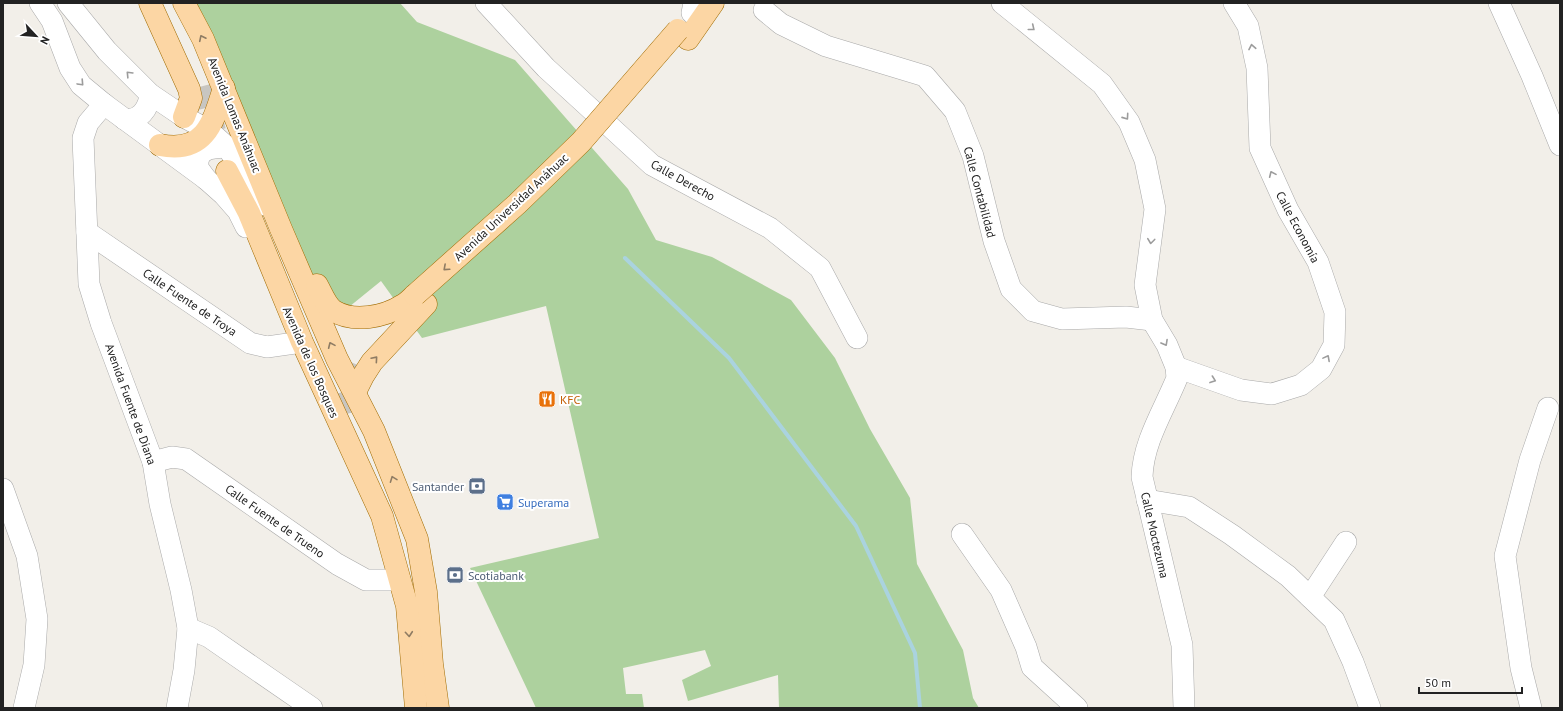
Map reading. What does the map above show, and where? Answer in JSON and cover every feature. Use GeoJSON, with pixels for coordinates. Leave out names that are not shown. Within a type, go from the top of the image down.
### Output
{"type":"FeatureCollection","features":[{"type":"Feature","properties":{"kind":"main road"},"geometry":{"type":"LineString","coordinates":[[150,3],[189,89],[191,98],[184,117]]}},
{"type":"Feature","properties":{"kind":"main road","name":"Avenida Lomas Anáhuac"},"geometry":{"type":"LineString","coordinates":[[163,3],[213,87],[281,229]]}},
{"type":"Feature","properties":{"kind":"main road","name":"Avenida Lomas Anáhuac"},"geometry":{"type":"LineString","coordinates":[[184,3],[203,39],[213,87]]}},
{"type":"Feature","properties":{"kind":"main road","name":"Avenida Universidad Anáhuac"},"geometry":{"type":"LineString","coordinates":[[355,392],[372,362],[415,302],[535,207],[590,151],[645,92],[704,6]]}},
{"type":"Feature","properties":{"kind":"main road"},"geometry":{"type":"LineString","coordinates":[[160,146],[174,148],[190,144],[202,137],[208,130],[216,113],[213,87]]}},
{"type":"Feature","properties":{"kind":"main road"},"geometry":{"type":"LineString","coordinates":[[227,171],[249,212],[290,311]]}},
{"type":"Feature","properties":{"kind":"main road"},"geometry":{"type":"LineString","coordinates":[[281,229],[337,359],[374,431],[417,539],[426,592],[432,664],[438,708]]}},
{"type":"Feature","properties":{"kind":"main road","name":"Avenida Universidad Anáhuac"},"geometry":{"type":"LineString","coordinates":[[297,267],[310,276],[328,305],[334,311],[349,316],[364,318],[378,316],[415,302]]}},
{"type":"Feature","properties":{"kind":"main road"},"geometry":{"type":"LineString","coordinates":[[353,362],[360,353],[415,302]]}},
{"type":"Feature","properties":{"kind":"main road","name":"Avenida de los Bosques"},"geometry":{"type":"LineString","coordinates":[[290,311],[302,342],[382,516],[407,606],[416,708]]}},
{"type":"Feature","properties":{"kind":"main road"},"geometry":{"type":"LineString","coordinates":[[346,414],[402,532],[410,570],[407,606]]}},
{"type":"Feature","properties":{"kind":"street","name":"Avenida de los Bosques"},"geometry":{"type":"LineString","coordinates":[[40,3],[52,20],[70,68],[81,85],[104,104],[206,179],[238,211],[279,295],[290,311]]}},
{"type":"Feature","properties":{"kind":"street"},"geometry":{"type":"LineString","coordinates":[[68,3],[107,51],[150,94],[184,117],[208,130],[227,147],[281,229]]}},
{"type":"Feature","properties":{"kind":"street","name":"Calle Derecho"},"geometry":{"type":"LineString","coordinates":[[486,3],[546,68],[652,165],[770,228],[820,268],[857,338]]}},
{"type":"Feature","properties":{"kind":"street"},"geometry":{"type":"LineString","coordinates":[[1002,3],[1102,84],[1129,122],[1145,160],[1155,209],[1145,285],[1152,320],[1167,346],[1176,367]]}},
{"type":"Feature","properties":{"kind":"street","name":"Calle Economía"},"geometry":{"type":"LineString","coordinates":[[1176,367],[1241,390],[1272,394],[1301,385],[1321,369],[1334,345],[1335,312],[1318,262],[1288,210],[1260,148],[1257,68],[1248,26],[1234,3]]}},
{"type":"Feature","properties":{"kind":"street"},"geometry":{"type":"LineString","coordinates":[[1499,3],[1532,76],[1560,145]]}},
{"type":"Feature","properties":{"kind":"street","name":"Calle Contabilidad"},"geometry":{"type":"LineString","coordinates":[[764,10],[781,24],[826,46],[925,76],[955,111],[972,156],[994,241],[1011,289],[1033,311],[1062,319],[1126,317],[1152,320]]}},
{"type":"Feature","properties":{"kind":"street"},"geometry":{"type":"LineString","coordinates":[[124,119],[130,120],[142,113],[149,101],[150,94]]}},
{"type":"Feature","properties":{"kind":"street","name":"Avenida Fuente de Diana"},"geometry":{"type":"LineString","coordinates":[[104,104],[88,123],[83,138],[89,284],[101,323],[154,462],[160,504],[181,590],[188,628],[184,670],[177,708]]}},
{"type":"Feature","properties":{"kind":"street"},"geometry":{"type":"LineString","coordinates":[[206,179],[198,168],[199,157],[203,152],[209,149],[227,147]]}},
{"type":"Feature","properties":{"kind":"street","name":"Calle Fuente de Troya"},"geometry":{"type":"LineString","coordinates":[[87,232],[250,343],[267,347],[302,342]]}},
{"type":"Feature","properties":{"kind":"street","name":"Calle Moctezuma"},"geometry":{"type":"LineString","coordinates":[[1176,367],[1177,378],[1145,451],[1142,477],[1182,645],[1184,708]]}},
{"type":"Feature","properties":{"kind":"street"},"geometry":{"type":"LineString","coordinates":[[1531,708],[1521,668],[1505,556],[1528,467],[1548,408]]}},
{"type":"Feature","properties":{"kind":"street","name":"Calle Fuente de Trueno"},"geometry":{"type":"LineString","coordinates":[[154,462],[172,457],[186,459],[342,567],[366,580],[400,580]]}},
{"type":"Feature","properties":{"kind":"street"},"geometry":{"type":"LineString","coordinates":[[3,489],[27,556],[37,619],[34,664],[24,708]]}},
{"type":"Feature","properties":{"kind":"street"},"geometry":{"type":"LineString","coordinates":[[1147,500],[1189,507],[1232,535],[1288,576],[1334,620],[1353,662],[1370,708]]}},
{"type":"Feature","properties":{"kind":"street"},"geometry":{"type":"LineString","coordinates":[[962,534],[1001,590],[1026,647],[1032,667],[1077,708]]}},
{"type":"Feature","properties":{"kind":"street"},"geometry":{"type":"LineString","coordinates":[[1310,597],[1346,542]]}},
{"type":"Feature","properties":{"kind":"street"},"geometry":{"type":"LineString","coordinates":[[188,628],[209,637],[312,708]]}},
{"type":"Feature","properties":{"kind":"green space"},"geometry":{"type":"Polygon","coordinates":[[[186,3],[400,3],[417,22],[515,60],[628,189],[656,240],[712,257],[791,300],[835,358],[870,429],[910,498],[917,564],[963,650],[973,698],[979,708],[779,708],[778,675],[688,701],[682,680],[711,666],[705,650],[623,668],[626,694],[642,694],[644,708],[536,708],[470,568],[599,538],[546,306],[422,338],[381,281],[344,311],[317,287],[186,3]]]}},
{"type":"Feature","properties":{"kind":"waterway"},"geometry":{"type":"LineString","coordinates":[[625,258],[729,358],[856,526],[915,653],[920,708]]}},
{"type":"Feature","properties":{"kind":"tunnel"},"geometry":{"type":"LineString","coordinates":[[203,86],[215,131]]}},
{"type":"Feature","properties":{"kind":"tunnel"},"geometry":{"type":"LineString","coordinates":[[346,414],[341,392],[353,363]]}},
{"type":"Feature","properties":{"kind":"place","name":"KFC"},"geometry":{"type":"Point","coordinates":[547,399]}},
{"type":"Feature","properties":{"kind":"place","name":"Santander"},"geometry":{"type":"Point","coordinates":[477,486]}},
{"type":"Feature","properties":{"kind":"place","name":"Superama"},"geometry":{"type":"Point","coordinates":[505,502]}},
{"type":"Feature","properties":{"kind":"place","name":"Scotiabank"},"geometry":{"type":"Point","coordinates":[455,575]}}]}
